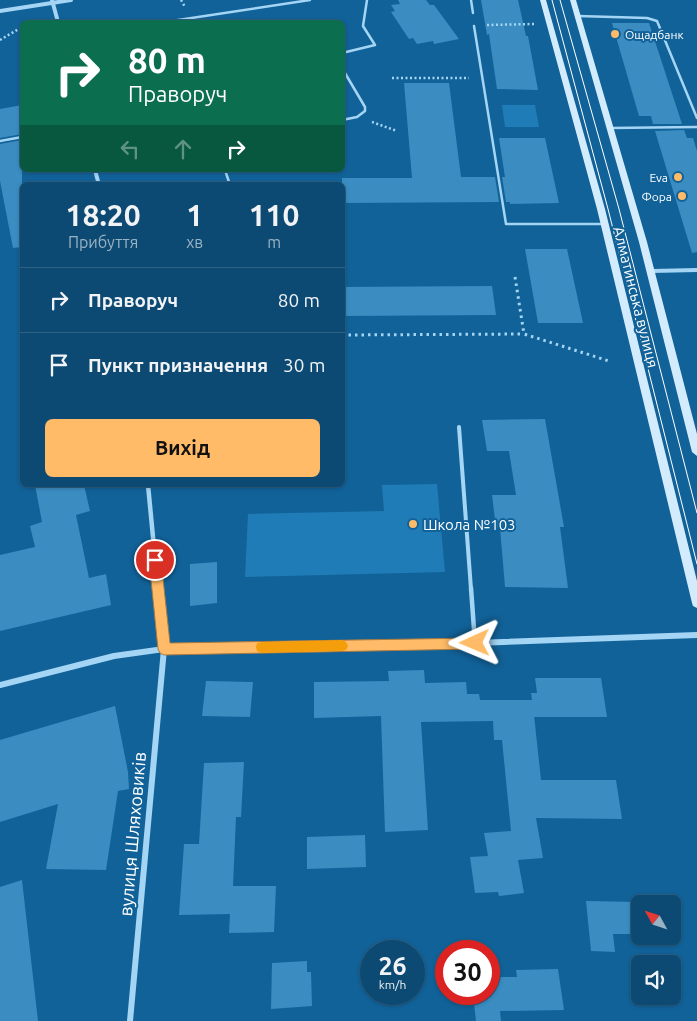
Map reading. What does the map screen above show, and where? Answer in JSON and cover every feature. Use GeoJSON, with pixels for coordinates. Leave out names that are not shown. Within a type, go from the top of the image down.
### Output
{"type":"FeatureCollection","features":[{"type":"Feature","properties":{"kind":"street"},"geometry":{"type":"LineString","coordinates":[[0,11],[52,1],[71,0]]}},
{"type":"Feature","properties":{"kind":"street","name":"Алматинська вулиця"},"geometry":{"type":"LineString","coordinates":[[543,0],[604,224],[697,603]]}},
{"type":"Feature","properties":{"kind":"street","name":"Алматинська вулиця"},"geometry":{"type":"LineString","coordinates":[[573,0],[651,271],[697,452]]}},
{"type":"Feature","properties":{"kind":"street"},"geometry":{"type":"LineString","coordinates":[[52,1],[57,20]]}},
{"type":"Feature","properties":{"kind":"street","name":"вулиця Шляховиків"},"geometry":{"type":"LineString","coordinates":[[130,1021],[164,649],[148,487]]}},
{"type":"Feature","properties":{"kind":"street"},"geometry":{"type":"LineString","coordinates":[[0,685],[114,656],[164,649],[475,643],[697,635]]}},
{"type":"Feature","properties":{"kind":"lane"},"geometry":{"type":"LineString","coordinates":[[178,20],[310,0]]}},
{"type":"Feature","properties":{"kind":"lane"},"geometry":{"type":"LineString","coordinates":[[345,51],[375,45],[362,26],[367,0]]}},
{"type":"Feature","properties":{"kind":"lane"},"geometry":{"type":"LineString","coordinates":[[471,0],[473,13]]}},
{"type":"Feature","properties":{"kind":"lane"},"geometry":{"type":"LineString","coordinates":[[578,16],[647,18],[657,21],[697,118]]}},
{"type":"Feature","properties":{"kind":"lane"},"geometry":{"type":"LineString","coordinates":[[474,26],[506,224],[604,224]]}},
{"type":"Feature","properties":{"kind":"lane"},"geometry":{"type":"LineString","coordinates":[[345,73],[365,107],[365,111],[357,117],[345,119]]}},
{"type":"Feature","properties":{"kind":"lane"},"geometry":{"type":"LineString","coordinates":[[610,128],[697,127]]}},
{"type":"Feature","properties":{"kind":"lane"},"geometry":{"type":"LineString","coordinates":[[0,141],[20,137]]}},
{"type":"Feature","properties":{"kind":"lane"},"geometry":{"type":"LineString","coordinates":[[651,271],[697,270]]}},
{"type":"Feature","properties":{"kind":"lane"},"geometry":{"type":"LineString","coordinates":[[459,427],[475,643]]}},
{"type":"Feature","properties":{"kind":"path"},"geometry":{"type":"LineString","coordinates":[[474,26],[535,24]]}},
{"type":"Feature","properties":{"kind":"path"},"geometry":{"type":"LineString","coordinates":[[0,40],[20,29]]}},
{"type":"Feature","properties":{"kind":"path"},"geometry":{"type":"LineString","coordinates":[[392,78],[482,78]]}},
{"type":"Feature","properties":{"kind":"path"},"geometry":{"type":"LineString","coordinates":[[357,117],[397,131]]}},
{"type":"Feature","properties":{"kind":"path"},"geometry":{"type":"LineString","coordinates":[[515,277],[524,334]]}},
{"type":"Feature","properties":{"kind":"path"},"geometry":{"type":"LineString","coordinates":[[345,335],[524,334],[609,361]]}},
{"type":"Feature","properties":{"kind":"shaded area"},"geometry":{"type":"Polygon","coordinates":[[[502,105],[535,105],[539,127],[505,127],[502,105]]]}},
{"type":"Feature","properties":{"kind":"shaded area"},"geometry":{"type":"Polygon","coordinates":[[[437,484],[445,572],[245,577],[248,514],[384,511],[382,485],[437,484]]]}},
{"type":"Feature","properties":{"kind":"building"},"geometry":{"type":"Polygon","coordinates":[[[398,0],[426,0],[430,5],[434,5],[459,39],[434,44],[433,41],[417,44],[413,38],[409,39],[391,12],[395,11],[391,5],[400,4],[398,0]]]}},
{"type":"Feature","properties":{"kind":"building"},"geometry":{"type":"Polygon","coordinates":[[[481,0],[518,0],[526,36],[528,36],[538,90],[497,89],[489,34],[487,35],[481,0]]]}},
{"type":"Feature","properties":{"kind":"building"},"geometry":{"type":"Polygon","coordinates":[[[612,23],[649,23],[682,124],[653,124],[651,116],[639,116],[612,23]]]}},
{"type":"Feature","properties":{"kind":"building"},"geometry":{"type":"Polygon","coordinates":[[[404,83],[449,83],[461,177],[495,177],[499,202],[345,203],[345,182],[342,182],[342,178],[412,178],[404,83]]]}},
{"type":"Feature","properties":{"kind":"building"},"geometry":{"type":"Polygon","coordinates":[[[20,105],[20,134],[0,138],[0,109],[20,105]]]}},
{"type":"Feature","properties":{"kind":"building"},"geometry":{"type":"Polygon","coordinates":[[[684,130],[687,138],[693,138],[697,151],[697,252],[692,253],[655,131],[684,130]]]}},
{"type":"Feature","properties":{"kind":"building"},"geometry":{"type":"Polygon","coordinates":[[[499,138],[545,138],[559,203],[510,204],[510,202],[506,202],[502,177],[505,177],[499,138]]]}},
{"type":"Feature","properties":{"kind":"building"},"geometry":{"type":"Polygon","coordinates":[[[20,140],[20,172],[22,172],[22,182],[20,182],[20,247],[13,248],[0,181],[0,144],[20,140]]]}},
{"type":"Feature","properties":{"kind":"building"},"geometry":{"type":"Polygon","coordinates":[[[525,249],[567,249],[583,323],[538,323],[525,249]]]}},
{"type":"Feature","properties":{"kind":"building"},"geometry":{"type":"Polygon","coordinates":[[[492,286],[496,315],[345,316],[345,287],[492,286]]]}},
{"type":"Feature","properties":{"kind":"building"},"geometry":{"type":"Polygon","coordinates":[[[545,419],[564,527],[560,527],[568,588],[505,587],[500,528],[496,528],[492,495],[516,495],[509,451],[487,451],[482,420],[545,419]]]}},
{"type":"Feature","properties":{"kind":"building"},"geometry":{"type":"Polygon","coordinates":[[[35,487],[84,487],[90,511],[76,515],[89,578],[106,574],[111,605],[0,631],[0,555],[35,547],[30,526],[42,522],[35,487]]]}},
{"type":"Feature","properties":{"kind":"building"},"geometry":{"type":"Polygon","coordinates":[[[217,562],[217,603],[190,606],[190,564],[217,562]]]}},
{"type":"Feature","properties":{"kind":"building"},"geometry":{"type":"Polygon","coordinates":[[[424,670],[425,683],[466,682],[467,694],[479,694],[480,700],[532,700],[531,693],[537,693],[535,678],[601,678],[607,717],[534,717],[541,780],[616,780],[622,819],[536,818],[543,858],[518,860],[524,893],[499,896],[498,892],[475,893],[470,857],[488,856],[484,833],[511,831],[502,740],[494,740],[493,721],[421,722],[428,830],[385,832],[381,716],[314,718],[314,682],[389,681],[388,671],[424,670]]]}},
{"type":"Feature","properties":{"kind":"building"},"geometry":{"type":"Polygon","coordinates":[[[206,681],[253,682],[250,717],[202,716],[206,681]]]}},
{"type":"Feature","properties":{"kind":"building"},"geometry":{"type":"Polygon","coordinates":[[[115,706],[128,772],[129,789],[118,791],[106,870],[46,869],[58,804],[0,822],[0,740],[115,706]]]}},
{"type":"Feature","properties":{"kind":"building"},"geometry":{"type":"Polygon","coordinates":[[[244,762],[241,817],[236,817],[233,886],[276,886],[274,932],[229,933],[230,914],[179,915],[184,844],[199,844],[204,763],[244,762]]]}},
{"type":"Feature","properties":{"kind":"building"},"geometry":{"type":"Polygon","coordinates":[[[365,835],[366,867],[307,869],[307,837],[365,835]]]}},
{"type":"Feature","properties":{"kind":"building"},"geometry":{"type":"Polygon","coordinates":[[[22,880],[38,1021],[0,1021],[0,887],[22,880]]]}},
{"type":"Feature","properties":{"kind":"building"},"geometry":{"type":"Polygon","coordinates":[[[586,901],[631,902],[631,934],[613,934],[615,952],[591,951],[586,901]]]}},
{"type":"Feature","properties":{"kind":"building"},"geometry":{"type":"Polygon","coordinates":[[[307,961],[307,972],[311,972],[312,1006],[271,1009],[272,963],[307,961]]]}},
{"type":"Feature","properties":{"kind":"building"},"geometry":{"type":"Polygon","coordinates":[[[558,969],[564,1010],[500,1011],[501,1021],[476,1021],[474,1005],[500,1005],[500,977],[517,977],[516,970],[558,969]]]}},
{"type":"Feature","properties":{"kind":"tram line"},"geometry":{"type":"LineString","coordinates":[[552,0],[608,209],[697,564]]}},
{"type":"Feature","properties":{"kind":"tram line"},"geometry":{"type":"LineString","coordinates":[[560,0],[619,209],[697,513]]}},
{"type":"Feature","properties":{"kind":"slow traffic"},"geometry":{"type":"LineString","coordinates":[[262,647],[342,646]]}},
{"type":"Feature","properties":{"kind":"place","name":"Ощадбанк"},"geometry":{"type":"Point","coordinates":[615,34]}},
{"type":"Feature","properties":{"kind":"place","name":"Eva"},"geometry":{"type":"Point","coordinates":[678,177]}},
{"type":"Feature","properties":{"kind":"place","name":"Фора"},"geometry":{"type":"Point","coordinates":[682,196]}},
{"type":"Feature","properties":{"kind":"place","name":"Школа №103"},"geometry":{"type":"Point","coordinates":[413,524]}},
{"type":"Feature","properties":{"kind":"route"},"geometry":{"type":"LineString","coordinates":[[155,560],[164,649],[475,643]]}}]}
